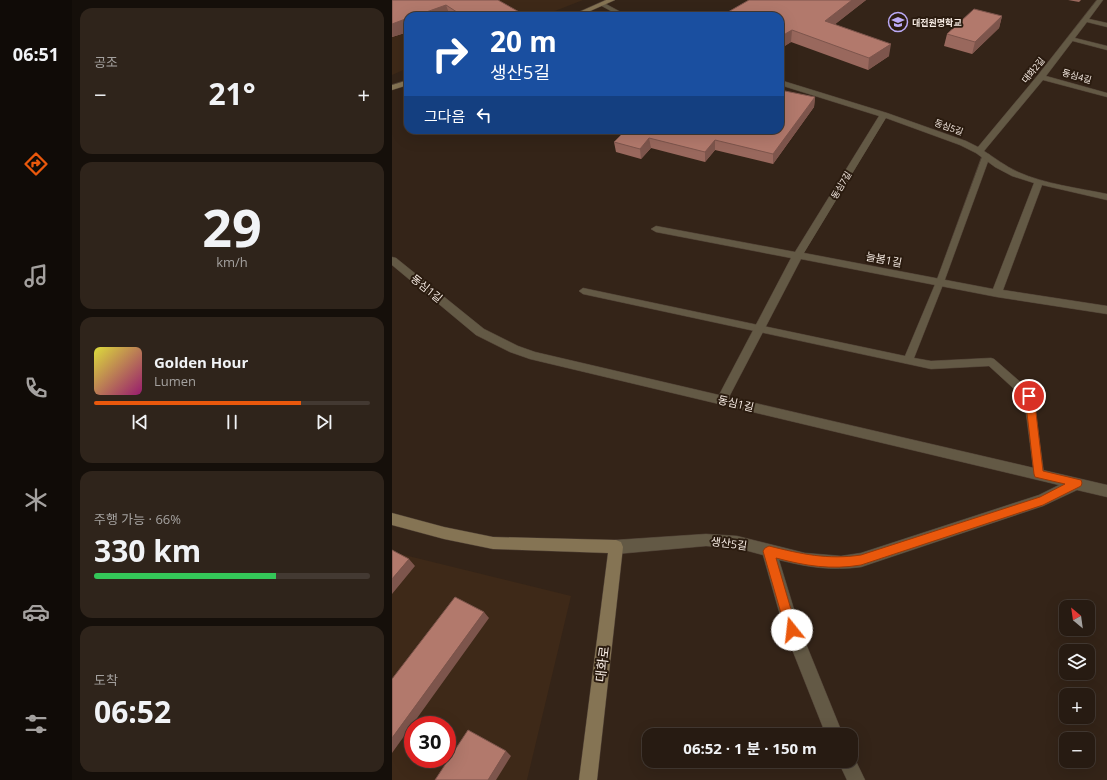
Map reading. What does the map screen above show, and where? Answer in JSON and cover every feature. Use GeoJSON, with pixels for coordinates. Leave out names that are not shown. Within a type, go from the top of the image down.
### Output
{"type":"FeatureCollection","features":[{"type":"Feature","properties":{"kind":"street"},"geometry":{"type":"LineString","coordinates":[[583,12],[612,0]]}},
{"type":"Feature","properties":{"kind":"street","name":"대화2길"},"geometry":{"type":"LineString","coordinates":[[982,153],[1100,0]]}},
{"type":"Feature","properties":{"kind":"street"},"geometry":{"type":"LineString","coordinates":[[602,4],[617,12]]}},
{"type":"Feature","properties":{"kind":"street"},"geometry":{"type":"LineString","coordinates":[[1086,20],[1107,25]]}},
{"type":"Feature","properties":{"kind":"street","name":"동심4길"},"geometry":{"type":"LineString","coordinates":[[1041,77],[1107,95]]}},
{"type":"Feature","properties":{"kind":"street","name":"동심5길"},"geometry":{"type":"LineString","coordinates":[[784,83],[884,115],[963,143],[1015,174],[1039,182],[1107,197]]}},
{"type":"Feature","properties":{"kind":"street"},"geometry":{"type":"LineString","coordinates":[[392,88],[404,84]]}},
{"type":"Feature","properties":{"kind":"street","name":"동심7길"},"geometry":{"type":"LineString","coordinates":[[722,400],[798,255],[884,115]]}},
{"type":"Feature","properties":{"kind":"street"},"geometry":{"type":"LineString","coordinates":[[997,293],[1039,182]]}},
{"type":"Feature","properties":{"kind":"street","name":"늘봄1길"},"geometry":{"type":"LineString","coordinates":[[656,229],[997,293],[1107,310]]}},
{"type":"Feature","properties":{"kind":"street","name":"동심1길"},"geometry":{"type":"LineString","coordinates":[[392,260],[480,332],[514,349],[534,356],[1107,491]]}},
{"type":"Feature","properties":{"kind":"street","name":"생산5길"},"geometry":{"type":"LineString","coordinates":[[392,519],[444,533],[493,543],[616,547],[706,540],[737,542],[805,560],[841,563],[861,560],[1043,500],[1077,483]]}},
{"type":"Feature","properties":{"kind":"street","name":"대화로"},"geometry":{"type":"LineString","coordinates":[[588,780],[616,547]]}},
{"type":"Feature","properties":{"kind":"street"},"geometry":{"type":"LineString","coordinates":[[769,551],[792,630],[832,728]]}},
{"type":"Feature","properties":{"kind":"street"},"geometry":{"type":"LineString","coordinates":[[850,768],[856,780]]}},
{"type":"Feature","properties":{"kind":"lane"},"geometry":{"type":"LineString","coordinates":[[1071,39],[1107,48]]}},
{"type":"Feature","properties":{"kind":"lane"},"geometry":{"type":"LineString","coordinates":[[908,360],[940,282],[982,153]]}},
{"type":"Feature","properties":{"kind":"lane"},"geometry":{"type":"LineString","coordinates":[[582,291],[931,365],[991,362],[1029,396],[1039,474]]}},
{"type":"Feature","properties":{"kind":"shaded area"},"geometry":{"type":"Polygon","coordinates":[[[392,0],[583,0],[552,12],[404,12],[404,70],[392,75],[392,0]]]}},
{"type":"Feature","properties":{"kind":"shaded area"},"geometry":{"type":"Polygon","coordinates":[[[392,552],[571,596],[527,780],[392,780],[392,552]]]}},
{"type":"Feature","properties":{"kind":"building"},"geometry":{"type":"Polygon","coordinates":[[[392,0],[498,0],[519,12],[457,12],[446,5],[426,12],[404,12],[404,20],[392,24],[392,0]]]}},
{"type":"Feature","properties":{"kind":"building"},"geometry":{"type":"Polygon","coordinates":[[[749,0],[852,0],[825,21],[891,44],[869,58],[792,30],[784,35],[784,12],[728,12],[749,0]]]}},
{"type":"Feature","properties":{"kind":"building"},"geometry":{"type":"Polygon","coordinates":[[[974,9],[1002,16],[975,42],[947,34],[974,9]]]}},
{"type":"Feature","properties":{"kind":"building"},"geometry":{"type":"Polygon","coordinates":[[[784,91],[815,97],[773,154],[715,140],[705,152],[649,138],[640,149],[614,142],[622,134],[784,134],[784,91]]]}},
{"type":"Feature","properties":{"kind":"building"},"geometry":{"type":"Polygon","coordinates":[[[392,550],[409,559],[392,579],[392,550]]]}},
{"type":"Feature","properties":{"kind":"building"},"geometry":{"type":"Polygon","coordinates":[[[455,597],[484,612],[408,716],[404,716],[404,722],[392,738],[392,679],[455,597]]]}},
{"type":"Feature","properties":{"kind":"building"},"geometry":{"type":"Polygon","coordinates":[[[468,730],[506,751],[488,780],[435,780],[443,768],[456,768],[456,748],[468,730]]]}},
{"type":"Feature","properties":{"kind":"place","name":"대전원명학교"},"geometry":{"type":"Point","coordinates":[898,22]}},
{"type":"Feature","properties":{"kind":"route"},"geometry":{"type":"LineString","coordinates":[[792,630],[769,551],[805,560],[841,563],[861,560],[1043,500],[1077,483],[1039,474],[1029,396]]}}]}
